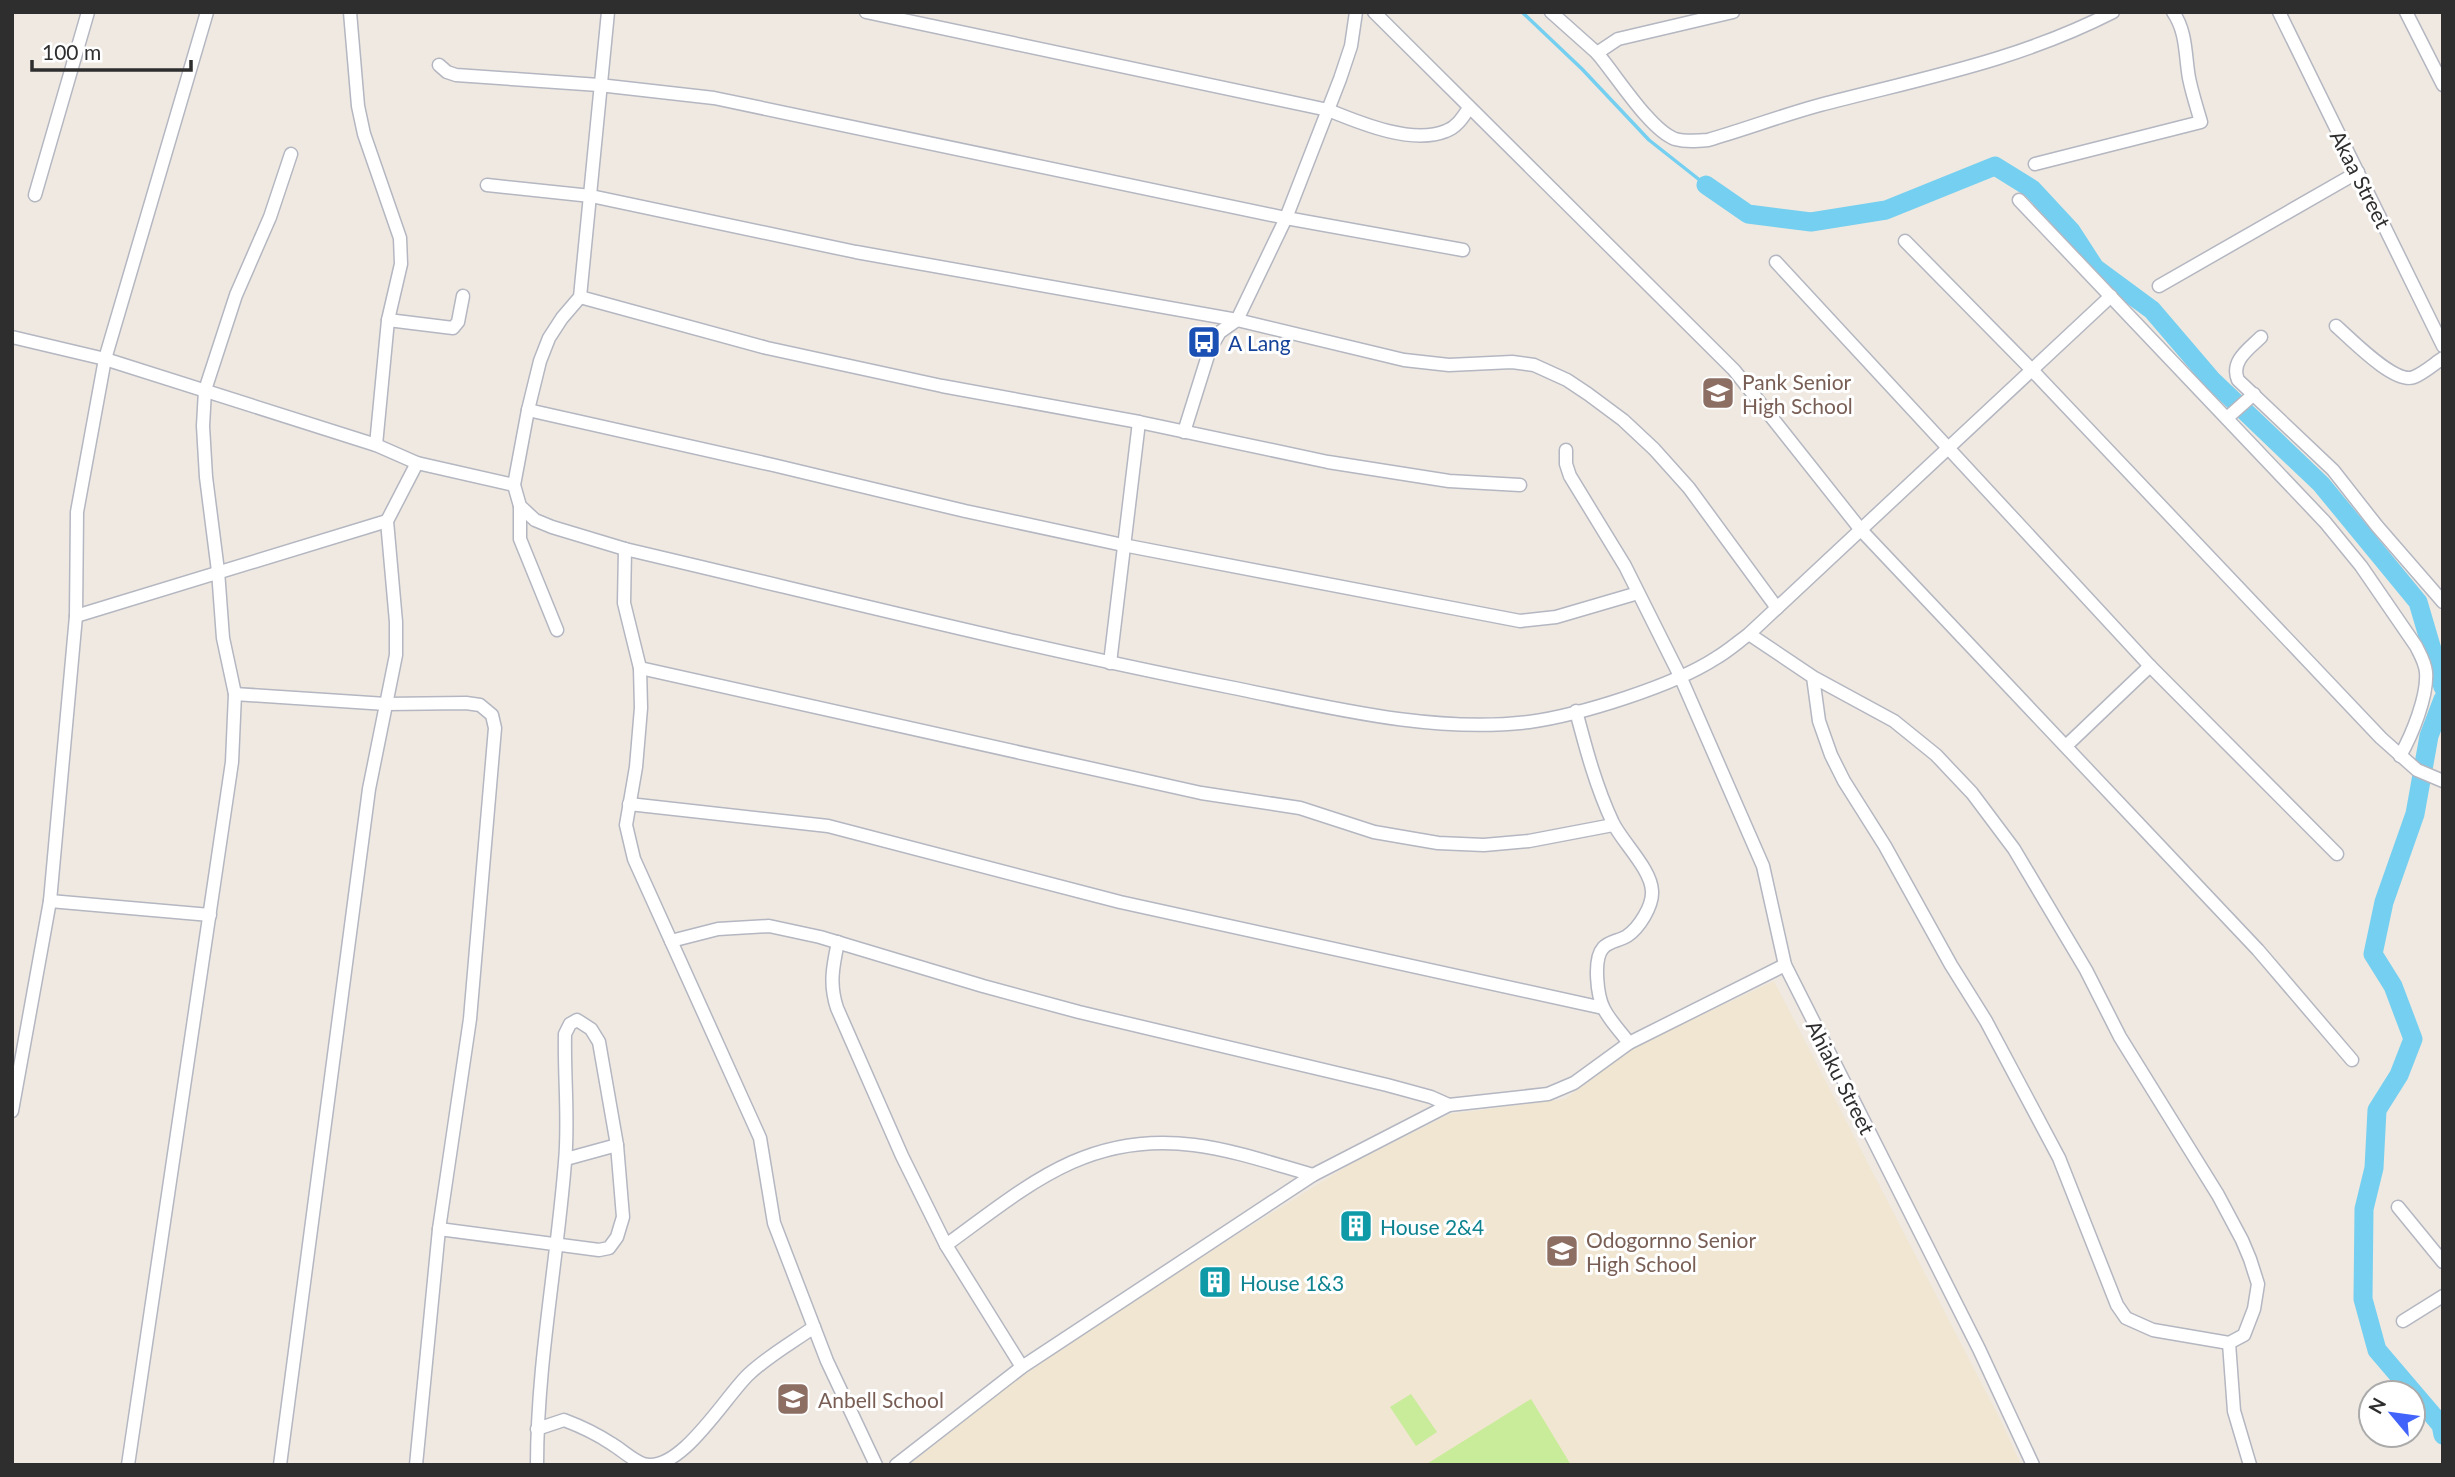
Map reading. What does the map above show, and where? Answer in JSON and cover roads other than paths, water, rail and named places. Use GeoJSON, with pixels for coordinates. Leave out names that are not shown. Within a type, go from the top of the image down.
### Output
{"type":"FeatureCollection","features":[{"type":"Feature","properties":{"kind":"street"},"geometry":{"type":"LineString","coordinates":[[35,195],[88,12]]}},
{"type":"Feature","properties":{"kind":"street"},"geometry":{"type":"LineString","coordinates":[[12,1111],[17,1049],[50,901],[76,616],[77,512],[105,359],[207,12]]}},
{"type":"Feature","properties":{"kind":"street"},"geometry":{"type":"LineString","coordinates":[[350,12],[358,106],[364,134],[400,238],[401,264],[388,320],[376,445]]}},
{"type":"Feature","properties":{"kind":"street"},"geometry":{"type":"LineString","coordinates":[[557,630],[520,539],[520,506],[514,485],[540,361],[549,338],[580,298],[608,12]]}},
{"type":"Feature","properties":{"kind":"street"},"geometry":{"type":"LineString","coordinates":[[866,12],[1328,110],[1397,133],[1428,135],[1446,131],[1457,124],[1469,108]]}},
{"type":"Feature","properties":{"kind":"street"},"geometry":{"type":"LineString","coordinates":[[1185,432],[1210,349],[1220,332],[1237,320],[1286,218],[1351,46],[1356,12]]}},
{"type":"Feature","properties":{"kind":"street"},"geometry":{"type":"LineString","coordinates":[[1374,12],[1734,370],[1861,530],[2258,950],[2352,1060]]}},
{"type":"Feature","properties":{"kind":"street"},"geometry":{"type":"LineString","coordinates":[[1550,12],[1597,53],[1656,126],[1677,140],[1693,142],[1709,140],[1818,106],[1973,67],[2075,32],[2113,12]]}},
{"type":"Feature","properties":{"kind":"street"},"geometry":{"type":"LineString","coordinates":[[1597,53],[1618,39],[1733,12]]}},
{"type":"Feature","properties":{"kind":"street"},"geometry":{"type":"LineString","coordinates":[[2035,164],[2201,122],[2190,79],[2185,42],[2173,12]]}},
{"type":"Feature","properties":{"kind":"street","name":"Akaa Street"},"geometry":{"type":"LineString","coordinates":[[2279,12],[2443,346]]}},
{"type":"Feature","properties":{"kind":"street"},"geometry":{"type":"LineString","coordinates":[[2406,12],[2443,86]]}},
{"type":"Feature","properties":{"kind":"street"},"geometry":{"type":"LineString","coordinates":[[439,65],[456,75],[600,85],[714,98],[1286,218],[1462,250]]}},
{"type":"Feature","properties":{"kind":"street"},"geometry":{"type":"LineString","coordinates":[[128,1465],[232,762],[235,694],[223,638],[204,438],[205,390],[236,295],[270,217],[291,154]]}},
{"type":"Feature","properties":{"kind":"street"},"geometry":{"type":"LineString","coordinates":[[2159,286],[2358,172]]}},
{"type":"Feature","properties":{"kind":"street"},"geometry":{"type":"LineString","coordinates":[[487,185],[591,196],[856,252],[1237,320],[1404,360],[1449,365],[1513,362],[1534,365],[1567,380],[1623,420],[1654,449],[1689,488],[1777,608]]}},
{"type":"Feature","properties":{"kind":"street"},"geometry":{"type":"LineString","coordinates":[[2019,200],[2230,416],[2361,566],[2423,659],[2426,679],[2416,725],[2399,756]]}},
{"type":"Feature","properties":{"kind":"street"},"geometry":{"type":"LineString","coordinates":[[1905,241],[2031,369],[2399,756],[2417,770],[2439,779]]}},
{"type":"Feature","properties":{"kind":"street"},"geometry":{"type":"LineString","coordinates":[[1776,262],[2150,666],[2337,855]]}},
{"type":"Feature","properties":{"kind":"street"},"geometry":{"type":"LineString","coordinates":[[388,320],[453,328],[458,322],[463,296]]}},
{"type":"Feature","properties":{"kind":"street"},"geometry":{"type":"LineString","coordinates":[[520,506],[535,520],[552,527],[625,549],[1110,663],[1324,706],[1408,719],[1470,724],[1529,722],[1623,698],[1715,659],[1749,634],[2111,296]]}},
{"type":"Feature","properties":{"kind":"street"},"geometry":{"type":"LineString","coordinates":[[580,298],[767,348],[942,386],[1139,422],[1328,462],[1449,481],[1520,485]]}},
{"type":"Feature","properties":{"kind":"street"},"geometry":{"type":"LineString","coordinates":[[2336,326],[2385,368],[2404,377],[2412,378],[2443,358]]}},
{"type":"Feature","properties":{"kind":"street"},"geometry":{"type":"LineString","coordinates":[[12,337],[105,359],[205,390],[376,445],[417,463],[514,485]]}},
{"type":"Feature","properties":{"kind":"street"},"geometry":{"type":"LineString","coordinates":[[2261,337],[2236,364],[2235,373],[2250,398],[2333,470],[2443,602]]}},
{"type":"Feature","properties":{"kind":"street"},"geometry":{"type":"LineString","coordinates":[[2230,416],[2250,398]]}},
{"type":"Feature","properties":{"kind":"street"},"geometry":{"type":"LineString","coordinates":[[528,410],[1124,545],[1520,621],[1556,617],[1638,593]]}},
{"type":"Feature","properties":{"kind":"street"},"geometry":{"type":"LineString","coordinates":[[1110,663],[1139,422]]}},
{"type":"Feature","properties":{"kind":"street","name":"Ahiaku Street"},"geometry":{"type":"LineString","coordinates":[[1566,450],[1566,464],[1570,476],[1609,537],[1680,676],[1763,866],[1785,965],[1979,1349],[2034,1465]]}},
{"type":"Feature","properties":{"kind":"street"},"geometry":{"type":"LineString","coordinates":[[280,1465],[369,789],[396,654],[396,622],[387,521],[417,463]]}},
{"type":"Feature","properties":{"kind":"street"},"geometry":{"type":"LineString","coordinates":[[76,616],[387,521]]}},
{"type":"Feature","properties":{"kind":"street"},"geometry":{"type":"LineString","coordinates":[[625,549],[624,603],[640,668],[640,735],[626,825],[634,859],[760,1138],[774,1223],[827,1361],[876,1465]]}},
{"type":"Feature","properties":{"kind":"street"},"geometry":{"type":"LineString","coordinates":[[1749,634],[1813,677],[1894,721],[1936,755],[1972,793],[2014,849],[2086,970],[2120,1037],[2218,1195],[2250,1259],[2258,1284],[2254,1309],[2244,1335],[2229,1343],[2153,1330],[2126,1318],[2118,1305],[2059,1158],[1986,1021],[1831,755],[1819,721],[1813,677]]}},
{"type":"Feature","properties":{"kind":"street"},"geometry":{"type":"LineString","coordinates":[[2066,746],[2150,666]]}},
{"type":"Feature","properties":{"kind":"street"},"geometry":{"type":"LineString","coordinates":[[640,668],[1201,793],[1300,808],[1374,832],[1438,843],[1484,845],[1529,841],[1614,825]]}},
{"type":"Feature","properties":{"kind":"street"},"geometry":{"type":"LineString","coordinates":[[235,694],[386,704],[466,703],[480,705],[492,715],[495,728],[470,1019],[439,1229],[416,1465]]}},
{"type":"Feature","properties":{"kind":"street"},"geometry":{"type":"LineString","coordinates":[[1576,711],[1594,778],[1614,825],[1651,882],[1649,906],[1632,931],[1626,937],[1607,944],[1597,957],[1597,979],[1603,1008],[1629,1043]]}},
{"type":"Feature","properties":{"kind":"street"},"geometry":{"type":"LineString","coordinates":[[629,804],[828,827],[1120,902],[1603,1008]]}},
{"type":"Feature","properties":{"kind":"street"},"geometry":{"type":"LineString","coordinates":[[50,901],[210,915]]}},
{"type":"Feature","properties":{"kind":"street"},"geometry":{"type":"LineString","coordinates":[[671,941],[718,929],[769,926],[838,942],[1079,1012],[1423,1094],[1449,1105]]}},
{"type":"Feature","properties":{"kind":"street"},"geometry":{"type":"LineString","coordinates":[[838,942],[831,974],[832,992],[837,1008],[902,1156],[946,1245],[1022,1367]]}},
{"type":"Feature","properties":{"kind":"street"},"geometry":{"type":"LineString","coordinates":[[896,1465],[1022,1367],[1313,1175],[1449,1105],[1548,1094],[1574,1083],[1629,1043],[1785,965]]}},
{"type":"Feature","properties":{"kind":"street"},"geometry":{"type":"LineString","coordinates":[[439,1229],[557,1244],[599,1251],[609,1248],[617,1237],[623,1217],[617,1145],[599,1042],[592,1029],[577,1020],[570,1024],[565,1034],[566,1159],[557,1244],[537,1429],[537,1465]]}},
{"type":"Feature","properties":{"kind":"street"},"geometry":{"type":"LineString","coordinates":[[566,1159],[617,1145]]}},
{"type":"Feature","properties":{"kind":"street"},"geometry":{"type":"LineString","coordinates":[[946,1245],[1023,1189],[1055,1170],[1082,1156],[1126,1145],[1195,1145],[1313,1175]]}},
{"type":"Feature","properties":{"kind":"street"},"geometry":{"type":"LineString","coordinates":[[2398,1207],[2443,1262]]}},
{"type":"Feature","properties":{"kind":"street"},"geometry":{"type":"LineString","coordinates":[[2403,1321],[2443,1296]]}},
{"type":"Feature","properties":{"kind":"street"},"geometry":{"type":"LineString","coordinates":[[537,1429],[564,1420],[609,1441],[645,1465],[656,1464],[680,1452],[713,1420],[733,1390],[750,1372],[814,1327]]}},
{"type":"Feature","properties":{"kind":"street"},"geometry":{"type":"LineString","coordinates":[[2229,1343],[2234,1411],[2250,1465]]}},
{"type":"Feature","properties":{"kind":"waterway"},"geometry":{"type":"LineString","coordinates":[[1522,12],[1582,69],[1649,140],[1706,185]]}},
{"type":"Feature","properties":{"kind":"waterway"},"geometry":{"type":"LineString","coordinates":[[1706,185],[1748,214],[1811,222],[1886,210],[1995,166],[2032,189],[2071,231],[2095,268],[2152,310],[2211,379],[2321,484],[2418,602],[2443,687]]}},
{"type":"Feature","properties":{"kind":"waterway"},"geometry":{"type":"LineString","coordinates":[[2443,699],[2429,736],[2415,814],[2384,902],[2373,954],[2393,986],[2413,1039],[2399,1075],[2377,1110],[2374,1168],[2364,1209],[2363,1299],[2377,1350],[2441,1425],[2443,1435]]}},
{"type":"Feature","properties":{"kind":"place","name":"A Lang"},"geometry":{"type":"Point","coordinates":[1204,342]}},
{"type":"Feature","properties":{"kind":"place","name":"Pank Senior High School"},"geometry":{"type":"Point","coordinates":[1718,393]}},
{"type":"Feature","properties":{"kind":"place","name":"House 2&4"},"geometry":{"type":"Point","coordinates":[1356,1226]}},
{"type":"Feature","properties":{"kind":"place","name":"Odogornno Senior High School"},"geometry":{"type":"Point","coordinates":[1562,1251]}},
{"type":"Feature","properties":{"kind":"place","name":"House 1&3"},"geometry":{"type":"Point","coordinates":[1215,1282]}},
{"type":"Feature","properties":{"kind":"place","name":"Anbell School"},"geometry":{"type":"Point","coordinates":[793,1399]}}]}
